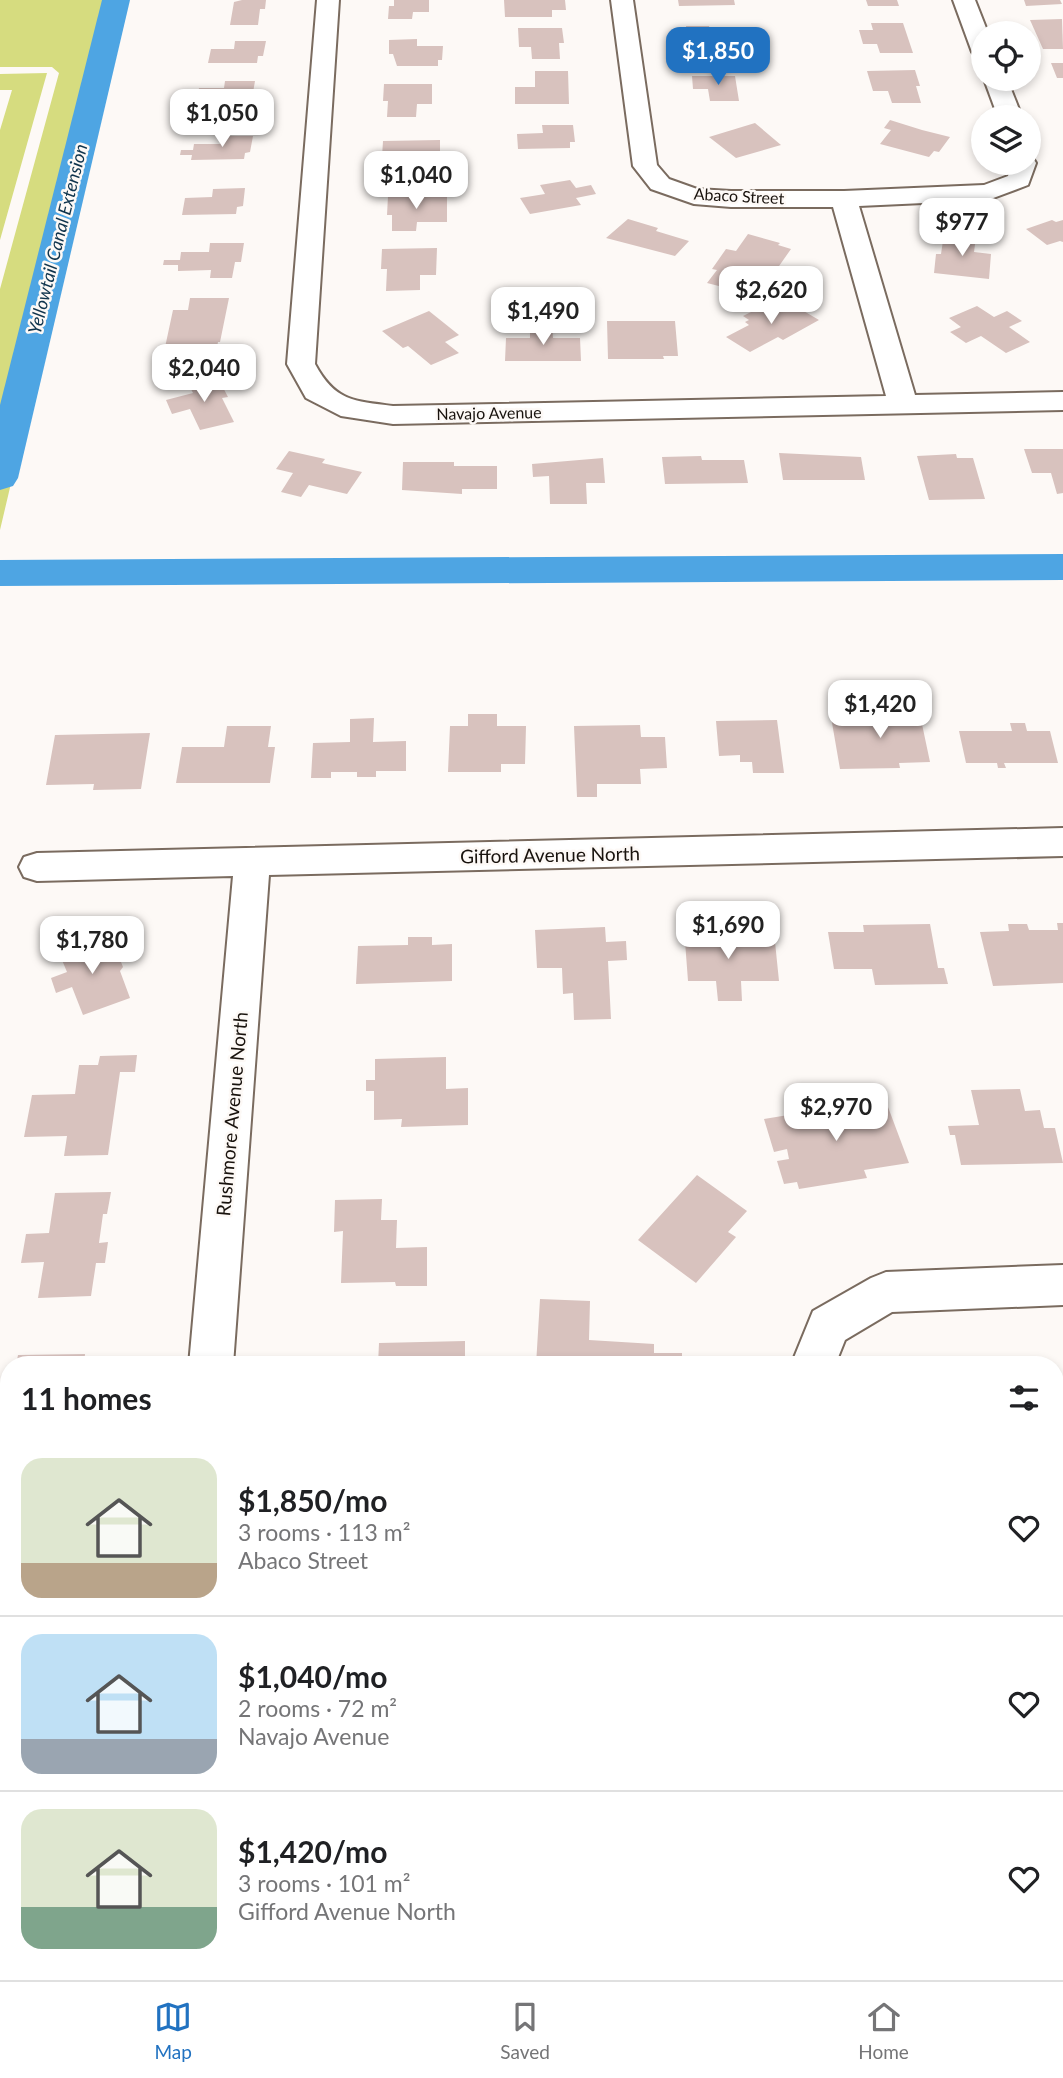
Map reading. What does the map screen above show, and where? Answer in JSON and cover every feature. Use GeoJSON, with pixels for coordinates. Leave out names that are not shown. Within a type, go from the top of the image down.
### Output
{"type":"FeatureCollection","features":[{"type":"Feature","properties":{"kind":"street","name":"Navajo Avenue"},"geometry":{"type":"LineString","coordinates":[[328,0],[301,364],[316,392],[351,410],[393,415],[1063,401]]}},
{"type":"Feature","properties":{"kind":"street","name":"Abaco Street"},"geometry":{"type":"LineString","coordinates":[[622,0],[645,166],[660,184],[694,197],[844,199],[988,192],[1019,180],[1020,175]]}},
{"type":"Feature","properties":{"kind":"street"},"geometry":{"type":"LineString","coordinates":[[964,0],[972,21]]}},
{"type":"Feature","properties":{"kind":"street"},"geometry":{"type":"LineString","coordinates":[[844,199],[903,404]]}},
{"type":"Feature","properties":{"kind":"street","name":"Gifford Avenue North"},"geometry":{"type":"LineString","coordinates":[[37,867],[1063,842]]}},
{"type":"Feature","properties":{"kind":"street","name":"Rushmore Avenue North"},"geometry":{"type":"LineString","coordinates":[[212,1356],[252,863]]}},
{"type":"Feature","properties":{"kind":"street"},"geometry":{"type":"LineString","coordinates":[[817,1356],[829,1326],[886,1292],[1063,1285]]}},
{"type":"Feature","properties":{"kind":"green space"},"geometry":{"type":"Polygon","coordinates":[[[0,0],[125,0],[0,530],[0,289],[59,73],[52,67],[0,67],[0,0]]]}},
{"type":"Feature","properties":{"kind":"green space"},"geometry":{"type":"Polygon","coordinates":[[[47,73],[0,240],[0,130],[12,90],[0,90],[0,74],[47,73]]]}},
{"type":"Feature","properties":{"kind":"building"},"geometry":{"type":"Polygon","coordinates":[[[266,0],[265,9],[260,9],[258,25],[230,25],[234,2],[266,0]]]}},
{"type":"Feature","properties":{"kind":"building"},"geometry":{"type":"Polygon","coordinates":[[[394,0],[429,0],[429,12],[413,12],[412,19],[388,19],[389,6],[394,6],[394,0]]]}},
{"type":"Feature","properties":{"kind":"building"},"geometry":{"type":"Polygon","coordinates":[[[504,0],[565,0],[566,10],[552,10],[552,17],[505,17],[504,0]]]}},
{"type":"Feature","properties":{"kind":"building"},"geometry":{"type":"Polygon","coordinates":[[[678,0],[734,0],[735,5],[679,6],[678,0]]]}},
{"type":"Feature","properties":{"kind":"building"},"geometry":{"type":"Polygon","coordinates":[[[866,0],[897,0],[899,6],[868,6],[866,0]]]}},
{"type":"Feature","properties":{"kind":"building"},"geometry":{"type":"Polygon","coordinates":[[[1024,0],[1060,0],[1062,4],[1026,6],[1024,0]]]}},
{"type":"Feature","properties":{"kind":"building"},"geometry":{"type":"Polygon","coordinates":[[[1062,19],[1063,49],[1043,49],[1041,21],[1030,20],[1062,19]]]}},
{"type":"Feature","properties":{"kind":"building"},"geometry":{"type":"Polygon","coordinates":[[[871,23],[903,23],[913,53],[880,53],[877,44],[863,44],[859,30],[873,30],[871,23]]]}},
{"type":"Feature","properties":{"kind":"building"},"geometry":{"type":"Polygon","coordinates":[[[686,26],[709,26],[711,33],[719,33],[723,57],[695,57],[693,41],[688,41],[686,26]]]}},
{"type":"Feature","properties":{"kind":"building"},"geometry":{"type":"Polygon","coordinates":[[[518,28],[562,28],[564,43],[559,43],[560,59],[532,59],[531,47],[519,47],[518,28]]]}},
{"type":"Feature","properties":{"kind":"building"},"geometry":{"type":"Polygon","coordinates":[[[417,39],[417,46],[443,46],[442,60],[438,60],[438,66],[397,66],[393,54],[389,54],[389,40],[417,39]]]}},
{"type":"Feature","properties":{"kind":"building"},"geometry":{"type":"Polygon","coordinates":[[[235,41],[266,41],[263,56],[258,56],[257,63],[208,63],[211,49],[234,49],[235,41]]]}},
{"type":"Feature","properties":{"kind":"building"},"geometry":{"type":"Polygon","coordinates":[[[1051,63],[1063,63],[1063,78],[1057,78],[1051,63]]]}},
{"type":"Feature","properties":{"kind":"building"},"geometry":{"type":"Polygon","coordinates":[[[915,70],[921,103],[892,103],[888,91],[873,91],[867,71],[915,70]]]}},
{"type":"Feature","properties":{"kind":"building"},"geometry":{"type":"Polygon","coordinates":[[[535,71],[568,71],[569,104],[515,104],[515,87],[535,87],[535,71]]]}},
{"type":"Feature","properties":{"kind":"building"},"geometry":{"type":"Polygon","coordinates":[[[692,76],[735,76],[739,101],[710,101],[708,89],[693,89],[692,76]]]}},
{"type":"Feature","properties":{"kind":"building"},"geometry":{"type":"Polygon","coordinates":[[[225,81],[255,81],[251,104],[246,104],[245,110],[194,110],[199,88],[224,88],[225,81]]]}},
{"type":"Feature","properties":{"kind":"building"},"geometry":{"type":"Polygon","coordinates":[[[384,84],[432,84],[432,104],[417,104],[416,117],[387,117],[388,101],[383,101],[384,84]]]}},
{"type":"Feature","properties":{"kind":"building"},"geometry":{"type":"Polygon","coordinates":[[[890,120],[950,137],[939,152],[934,151],[929,157],[880,144],[891,130],[884,128],[890,120]]]}},
{"type":"Feature","properties":{"kind":"building"},"geometry":{"type":"Polygon","coordinates":[[[755,123],[781,145],[736,158],[709,137],[755,123]]]}},
{"type":"Feature","properties":{"kind":"building"},"geometry":{"type":"Polygon","coordinates":[[[542,125],[573,125],[575,142],[570,142],[570,148],[518,149],[517,134],[543,133],[542,125]]]}},
{"type":"Feature","properties":{"kind":"building"},"geometry":{"type":"Polygon","coordinates":[[[221,136],[253,136],[250,152],[245,153],[244,159],[191,160],[192,155],[180,155],[181,150],[193,150],[194,144],[220,144],[221,136]]]}},
{"type":"Feature","properties":{"kind":"building"},"geometry":{"type":"Polygon","coordinates":[[[440,140],[440,164],[387,165],[387,157],[382,157],[383,141],[440,140]]]}},
{"type":"Feature","properties":{"kind":"building"},"geometry":{"type":"Polygon","coordinates":[[[570,180],[576,188],[591,185],[596,194],[576,198],[581,205],[530,214],[520,198],[545,194],[540,185],[570,180]]]}},
{"type":"Feature","properties":{"kind":"building"},"geometry":{"type":"Polygon","coordinates":[[[245,188],[243,206],[237,207],[236,214],[182,215],[185,198],[212,197],[213,189],[245,188]]]}},
{"type":"Feature","properties":{"kind":"building"},"geometry":{"type":"Polygon","coordinates":[[[388,196],[447,196],[447,222],[417,222],[416,231],[392,231],[392,215],[387,215],[388,196]]]}},
{"type":"Feature","properties":{"kind":"building"},"geometry":{"type":"Polygon","coordinates":[[[628,219],[689,241],[675,256],[606,238],[628,219]]]}},
{"type":"Feature","properties":{"kind":"building"},"geometry":{"type":"Polygon","coordinates":[[[1052,220],[1063,220],[1063,242],[1047,245],[1026,229],[1052,220]]]}},
{"type":"Feature","properties":{"kind":"building"},"geometry":{"type":"Polygon","coordinates":[[[748,234],[791,249],[758,296],[707,283],[717,270],[712,269],[726,249],[736,251],[748,234]]]}},
{"type":"Feature","properties":{"kind":"building"},"geometry":{"type":"Polygon","coordinates":[[[944,234],[976,237],[974,252],[991,254],[989,279],[934,273],[936,254],[941,254],[944,234]]]}},
{"type":"Feature","properties":{"kind":"building"},"geometry":{"type":"Polygon","coordinates":[[[210,243],[244,243],[241,262],[235,262],[232,278],[210,278],[211,270],[178,271],[178,265],[163,265],[164,260],[180,260],[181,252],[209,252],[210,243]]]}},
{"type":"Feature","properties":{"kind":"building"},"geometry":{"type":"Polygon","coordinates":[[[437,248],[436,275],[420,275],[420,290],[386,291],[387,269],[381,269],[382,249],[437,248]]]}},
{"type":"Feature","properties":{"kind":"building"},"geometry":{"type":"Polygon","coordinates":[[[190,298],[229,298],[216,352],[164,352],[173,310],[188,310],[190,298]]]}},
{"type":"Feature","properties":{"kind":"building"},"geometry":{"type":"Polygon","coordinates":[[[790,303],[819,320],[783,340],[778,337],[750,352],[726,337],[749,325],[745,322],[749,320],[743,316],[767,304],[777,310],[790,303]]]}},
{"type":"Feature","properties":{"kind":"building"},"geometry":{"type":"Polygon","coordinates":[[[977,306],[994,317],[1007,311],[1022,321],[1009,327],[1030,342],[1006,353],[981,336],[966,343],[950,332],[961,327],[949,318],[977,306]]]}},
{"type":"Feature","properties":{"kind":"building"},"geometry":{"type":"Polygon","coordinates":[[[429,311],[459,335],[445,342],[459,353],[431,365],[408,346],[403,348],[382,331],[429,311]]]}},
{"type":"Feature","properties":{"kind":"building"},"geometry":{"type":"Polygon","coordinates":[[[607,321],[675,321],[678,356],[663,356],[664,359],[608,359],[607,321]]]}},
{"type":"Feature","properties":{"kind":"building"},"geometry":{"type":"Polygon","coordinates":[[[530,325],[552,325],[553,338],[580,338],[581,361],[505,361],[506,338],[530,338],[530,325]]]}},
{"type":"Feature","properties":{"kind":"building"},"geometry":{"type":"Polygon","coordinates":[[[217,376],[228,397],[222,398],[234,422],[200,430],[190,409],[172,414],[166,400],[193,393],[188,383],[217,376]]]}},
{"type":"Feature","properties":{"kind":"building"},"geometry":{"type":"Polygon","coordinates":[[[1024,449],[1063,449],[1063,493],[1057,494],[1051,473],[1032,473],[1024,449]]]}},
{"type":"Feature","properties":{"kind":"building"},"geometry":{"type":"Polygon","coordinates":[[[289,451],[325,459],[322,463],[362,472],[347,494],[309,485],[301,497],[281,492],[293,473],[276,469],[289,451]]]}},
{"type":"Feature","properties":{"kind":"building"},"geometry":{"type":"Polygon","coordinates":[[[779,453],[861,457],[865,480],[783,480],[779,453]]]}},
{"type":"Feature","properties":{"kind":"building"},"geometry":{"type":"Polygon","coordinates":[[[956,454],[957,458],[973,458],[985,499],[929,500],[917,456],[956,454]]]}},
{"type":"Feature","properties":{"kind":"building"},"geometry":{"type":"Polygon","coordinates":[[[701,456],[702,460],[744,460],[748,483],[665,484],[662,457],[701,456]]]}},
{"type":"Feature","properties":{"kind":"building"},"geometry":{"type":"Polygon","coordinates":[[[603,458],[605,483],[586,483],[587,504],[550,504],[549,476],[533,477],[532,464],[603,458]]]}},
{"type":"Feature","properties":{"kind":"building"},"geometry":{"type":"Polygon","coordinates":[[[403,462],[454,462],[454,466],[497,466],[497,489],[462,489],[462,494],[402,490],[403,462]]]}},
{"type":"Feature","properties":{"kind":"building"},"geometry":{"type":"Polygon","coordinates":[[[919,710],[930,762],[899,763],[900,768],[840,769],[831,717],[881,717],[880,711],[919,710]]]}},
{"type":"Feature","properties":{"kind":"building"},"geometry":{"type":"Polygon","coordinates":[[[468,714],[497,714],[497,726],[526,726],[525,764],[501,764],[501,772],[448,772],[450,726],[468,726],[468,714]]]}},
{"type":"Feature","properties":{"kind":"building"},"geometry":{"type":"Polygon","coordinates":[[[374,718],[373,742],[406,741],[406,771],[376,771],[376,777],[357,777],[357,772],[331,772],[331,778],[311,778],[313,743],[350,742],[350,719],[374,718]]]}},
{"type":"Feature","properties":{"kind":"building"},"geometry":{"type":"Polygon","coordinates":[[[777,720],[784,773],[753,773],[752,762],[740,762],[740,755],[719,756],[716,721],[777,720]]]}},
{"type":"Feature","properties":{"kind":"building"},"geometry":{"type":"Polygon","coordinates":[[[1010,723],[1025,723],[1027,731],[1050,731],[1058,763],[1004,763],[1006,768],[998,768],[997,763],[966,763],[959,731],[1012,731],[1010,723]]]}},
{"type":"Feature","properties":{"kind":"building"},"geometry":{"type":"Polygon","coordinates":[[[640,725],[641,737],[665,737],[667,768],[640,769],[641,784],[597,784],[597,797],[577,797],[574,726],[640,725]]]}},
{"type":"Feature","properties":{"kind":"building"},"geometry":{"type":"Polygon","coordinates":[[[227,726],[271,726],[268,747],[275,747],[270,783],[176,783],[182,747],[224,747],[227,726]]]}},
{"type":"Feature","properties":{"kind":"building"},"geometry":{"type":"Polygon","coordinates":[[[150,733],[141,789],[93,790],[94,784],[46,785],[55,735],[150,733]]]}},
{"type":"Feature","properties":{"kind":"building"},"geometry":{"type":"Polygon","coordinates":[[[1057,923],[1063,923],[1063,983],[993,986],[980,932],[1009,931],[1008,924],[1027,924],[1029,930],[1058,930],[1057,923]]]}},
{"type":"Feature","properties":{"kind":"building"},"geometry":{"type":"Polygon","coordinates":[[[930,924],[938,968],[944,968],[948,984],[875,985],[872,969],[834,969],[828,932],[864,932],[863,925],[930,924]]]}},
{"type":"Feature","properties":{"kind":"building"},"geometry":{"type":"Polygon","coordinates":[[[605,927],[606,942],[626,941],[627,960],[608,961],[611,1019],[574,1020],[573,993],[563,994],[562,968],[537,968],[535,930],[605,927]]]}},
{"type":"Feature","properties":{"kind":"building"},"geometry":{"type":"Polygon","coordinates":[[[722,927],[723,942],[775,942],[779,981],[741,981],[742,1001],[718,1001],[716,981],[688,981],[684,928],[722,927]]]}},
{"type":"Feature","properties":{"kind":"building"},"geometry":{"type":"Polygon","coordinates":[[[106,937],[116,962],[121,962],[123,967],[120,971],[130,998],[83,1015],[72,987],[56,993],[51,978],[67,972],[59,953],[106,937]]]}},
{"type":"Feature","properties":{"kind":"building"},"geometry":{"type":"Polygon","coordinates":[[[408,937],[432,937],[432,945],[452,944],[452,981],[356,984],[358,946],[408,945],[408,937]]]}},
{"type":"Feature","properties":{"kind":"building"},"geometry":{"type":"Polygon","coordinates":[[[137,1055],[135,1072],[120,1072],[108,1155],[64,1156],[67,1136],[24,1137],[32,1095],[75,1094],[79,1065],[98,1065],[100,1056],[137,1055]]]}},
{"type":"Feature","properties":{"kind":"building"},"geometry":{"type":"Polygon","coordinates":[[[446,1057],[446,1089],[468,1088],[468,1125],[401,1127],[402,1119],[374,1120],[374,1091],[366,1091],[366,1080],[375,1080],[375,1059],[446,1057]]]}},
{"type":"Feature","properties":{"kind":"building"},"geometry":{"type":"Polygon","coordinates":[[[1020,1089],[1025,1111],[1040,1110],[1044,1128],[1055,1128],[1063,1163],[961,1165],[955,1135],[950,1135],[948,1126],[979,1125],[971,1090],[1020,1089]]]}},
{"type":"Feature","properties":{"kind":"building"},"geometry":{"type":"Polygon","coordinates":[[[885,1099],[909,1163],[864,1170],[867,1178],[799,1189],[797,1182],[784,1184],[777,1161],[789,1159],[787,1149],[774,1152],[764,1119],[885,1099]]]}},
{"type":"Feature","properties":{"kind":"building"},"geometry":{"type":"Polygon","coordinates":[[[697,1175],[747,1211],[728,1232],[736,1237],[696,1283],[638,1240],[697,1175]]]}},
{"type":"Feature","properties":{"kind":"building"},"geometry":{"type":"Polygon","coordinates":[[[111,1192],[107,1214],[103,1214],[99,1243],[108,1242],[105,1263],[96,1263],[91,1296],[38,1298],[44,1262],[21,1263],[26,1234],[49,1233],[55,1193],[111,1192]]]}},
{"type":"Feature","properties":{"kind":"building"},"geometry":{"type":"Polygon","coordinates":[[[382,1199],[381,1220],[397,1220],[396,1248],[427,1247],[427,1286],[396,1286],[395,1282],[341,1283],[343,1231],[334,1232],[335,1200],[382,1199]]]}},
{"type":"Feature","properties":{"kind":"building"},"geometry":{"type":"Polygon","coordinates":[[[540,1299],[590,1301],[589,1340],[654,1344],[654,1353],[682,1353],[682,1356],[537,1356],[540,1299]]]}},
{"type":"Feature","properties":{"kind":"building"},"geometry":{"type":"Polygon","coordinates":[[[465,1341],[465,1356],[378,1356],[379,1343],[465,1341]]]}},
{"type":"Feature","properties":{"kind":"building"},"geometry":{"type":"Polygon","coordinates":[[[85,1354],[85,1356],[18,1355],[85,1354]]]}},
{"type":"Feature","properties":{"kind":"waterway","name":"Yellowtail Canal Extension"},"geometry":{"type":"LineString","coordinates":[[0,478],[116,0]]}},
{"type":"Feature","properties":{"kind":"waterway"},"geometry":{"type":"LineString","coordinates":[[0,573],[1063,567]]}}]}
